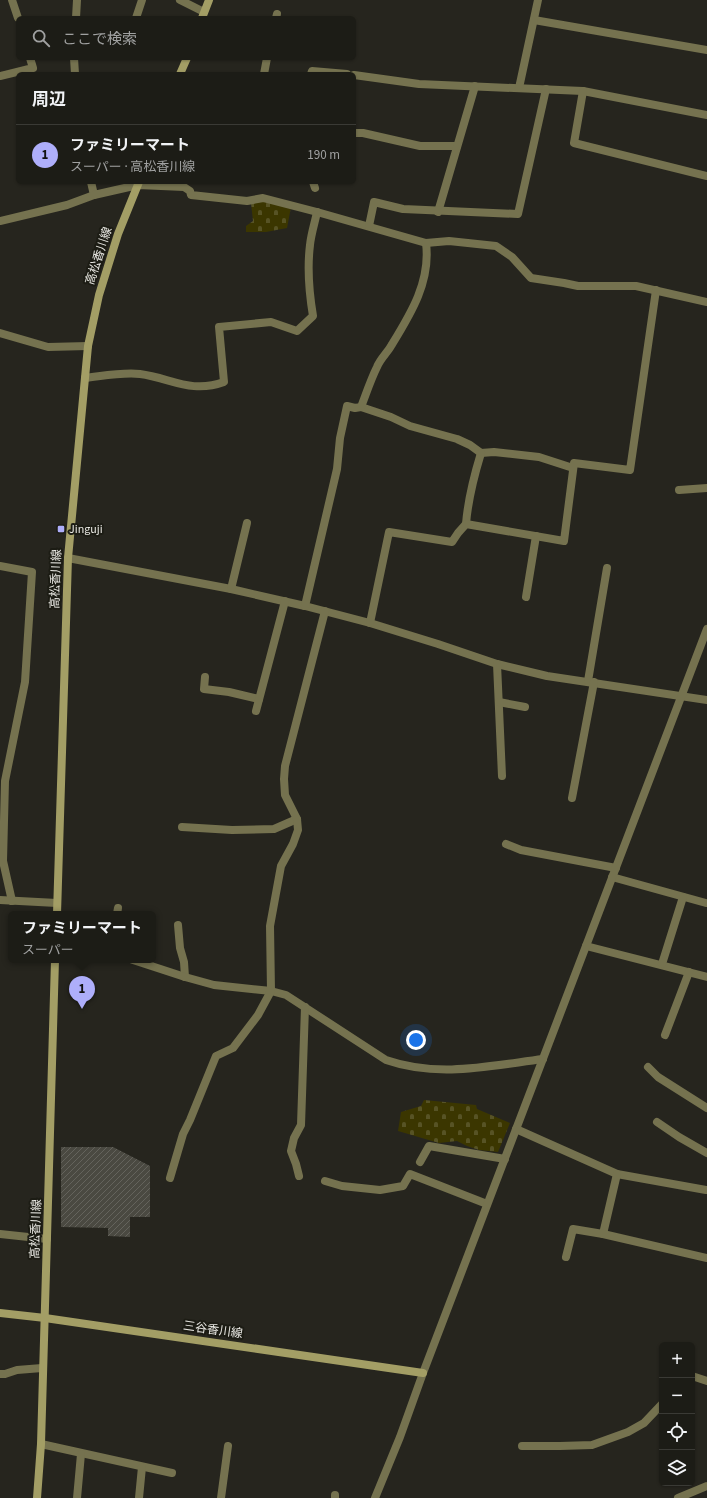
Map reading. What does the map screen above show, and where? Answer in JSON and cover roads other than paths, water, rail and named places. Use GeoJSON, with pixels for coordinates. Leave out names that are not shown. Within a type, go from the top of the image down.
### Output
{"type":"FeatureCollection","features":[{"type":"Feature","properties":{"kind":"main road"},"geometry":{"type":"LineString","coordinates":[[203,15],[209,0]]}},
{"type":"Feature","properties":{"kind":"main road"},"geometry":{"type":"LineString","coordinates":[[181,72],[186,60]]}},
{"type":"Feature","properties":{"kind":"main road","name":"高松香川線"},"geometry":{"type":"LineString","coordinates":[[57,911],[68,558],[88,346],[99,295],[118,234],[138,184]]}},
{"type":"Feature","properties":{"kind":"main road","name":"高松香川線"},"geometry":{"type":"LineString","coordinates":[[37,1498],[41,1444],[55,963]]}},
{"type":"Feature","properties":{"kind":"main road","name":"三谷香川線"},"geometry":{"type":"LineString","coordinates":[[0,1313],[45,1318],[423,1373]]}},
{"type":"Feature","properties":{"kind":"street"},"geometry":{"type":"LineString","coordinates":[[12,0],[17,16]]}},
{"type":"Feature","properties":{"kind":"street"},"geometry":{"type":"LineString","coordinates":[[76,16],[77,0]]}},
{"type":"Feature","properties":{"kind":"street"},"geometry":{"type":"LineString","coordinates":[[137,16],[142,0]]}},
{"type":"Feature","properties":{"kind":"street"},"geometry":{"type":"LineString","coordinates":[[180,0],[203,15]]}},
{"type":"Feature","properties":{"kind":"street"},"geometry":{"type":"LineString","coordinates":[[519,88],[538,0]]}},
{"type":"Feature","properties":{"kind":"street"},"geometry":{"type":"LineString","coordinates":[[534,20],[707,50]]}},
{"type":"Feature","properties":{"kind":"street"},"geometry":{"type":"LineString","coordinates":[[16,72],[33,68],[31,60]]}},
{"type":"Feature","properties":{"kind":"street"},"geometry":{"type":"LineString","coordinates":[[74,60],[75,72]]}},
{"type":"Feature","properties":{"kind":"street"},"geometry":{"type":"LineString","coordinates":[[264,72],[267,60]]}},
{"type":"Feature","properties":{"kind":"street"},"geometry":{"type":"LineString","coordinates":[[0,76],[16,72]]}},
{"type":"Feature","properties":{"kind":"street"},"geometry":{"type":"LineString","coordinates":[[312,72],[324,72]]}},
{"type":"Feature","properties":{"kind":"street"},"geometry":{"type":"LineString","coordinates":[[356,75],[419,84],[583,91],[707,115]]}},
{"type":"Feature","properties":{"kind":"street"},"geometry":{"type":"LineString","coordinates":[[438,212],[475,86]]}},
{"type":"Feature","properties":{"kind":"street"},"geometry":{"type":"LineString","coordinates":[[369,226],[374,202],[403,209],[438,212],[518,214],[546,89]]}},
{"type":"Feature","properties":{"kind":"street"},"geometry":{"type":"LineString","coordinates":[[583,91],[574,143],[707,176]]}},
{"type":"Feature","properties":{"kind":"street"},"geometry":{"type":"LineString","coordinates":[[356,133],[363,133],[420,146],[457,146]]}},
{"type":"Feature","properties":{"kind":"street"},"geometry":{"type":"LineString","coordinates":[[91,184],[94,195]]}},
{"type":"Feature","properties":{"kind":"street"},"geometry":{"type":"LineString","coordinates":[[0,221],[67,205],[94,195],[134,184]]}},
{"type":"Feature","properties":{"kind":"street"},"geometry":{"type":"LineString","coordinates":[[150,184],[184,187],[190,191],[191,196],[247,201],[263,198],[369,226],[426,243],[449,241],[496,246],[512,257],[532,278],[578,286],[636,286],[707,302]]}},
{"type":"Feature","properties":{"kind":"street"},"geometry":{"type":"LineString","coordinates":[[85,378],[122,374],[141,374],[196,387],[212,386],[224,382],[219,327],[270,322],[297,331],[314,316],[308,273],[310,244],[318,212]]}},
{"type":"Feature","properties":{"kind":"street"},"geometry":{"type":"LineString","coordinates":[[361,407],[377,366],[390,348],[417,302],[424,278],[428,255],[426,243]]}},
{"type":"Feature","properties":{"kind":"street"},"geometry":{"type":"LineString","coordinates":[[466,524],[564,541],[574,463],[630,470],[656,290]]}},
{"type":"Feature","properties":{"kind":"street"},"geometry":{"type":"LineString","coordinates":[[0,333],[48,347],[88,346]]}},
{"type":"Feature","properties":{"kind":"street"},"geometry":{"type":"LineString","coordinates":[[305,606],[337,469],[340,438],[347,406],[356,408],[361,407],[391,417],[410,426],[457,439],[470,444],[481,453],[494,452],[539,457],[573,468]]}},
{"type":"Feature","properties":{"kind":"street"},"geometry":{"type":"LineString","coordinates":[[370,623],[389,532],[452,542],[466,524],[467,508],[472,484],[481,453]]}},
{"type":"Feature","properties":{"kind":"street"},"geometry":{"type":"LineString","coordinates":[[678,490],[707,488]]}},
{"type":"Feature","properties":{"kind":"street"},"geometry":{"type":"LineString","coordinates":[[231,589],[247,522]]}},
{"type":"Feature","properties":{"kind":"street"},"geometry":{"type":"LineString","coordinates":[[526,597],[536,536]]}},
{"type":"Feature","properties":{"kind":"street"},"geometry":{"type":"LineString","coordinates":[[68,558],[231,589],[285,601],[370,623],[497,664],[547,676],[707,700]]}},
{"type":"Feature","properties":{"kind":"street"},"geometry":{"type":"LineString","coordinates":[[0,566],[32,572],[25,682],[5,781],[3,861],[12,901]]}},
{"type":"Feature","properties":{"kind":"street"},"geometry":{"type":"LineString","coordinates":[[572,798],[591,682],[607,568]]}},
{"type":"Feature","properties":{"kind":"street"},"geometry":{"type":"LineString","coordinates":[[256,712],[285,601]]}},
{"type":"Feature","properties":{"kind":"street"},"geometry":{"type":"LineString","coordinates":[[170,1178],[183,1134],[216,1056],[233,1048],[258,1015],[271,991],[270,926],[281,866],[293,844],[298,830],[297,819],[285,795],[285,766],[325,611]]}},
{"type":"Feature","properties":{"kind":"street"},"geometry":{"type":"LineString","coordinates":[[375,1498],[400,1437],[504,1159],[707,629]]}},
{"type":"Feature","properties":{"kind":"street"},"geometry":{"type":"LineString","coordinates":[[497,664],[502,776]]}},
{"type":"Feature","properties":{"kind":"street"},"geometry":{"type":"LineString","coordinates":[[205,677],[204,689],[229,692],[260,699]]}},
{"type":"Feature","properties":{"kind":"street"},"geometry":{"type":"LineString","coordinates":[[499,702],[525,707]]}},
{"type":"Feature","properties":{"kind":"street"},"geometry":{"type":"LineString","coordinates":[[182,827],[232,830],[274,828],[297,819]]}},
{"type":"Feature","properties":{"kind":"street"},"geometry":{"type":"LineString","coordinates":[[506,844],[521,850],[616,868]]}},
{"type":"Feature","properties":{"kind":"street"},"geometry":{"type":"LineString","coordinates":[[612,878],[706,903]]}},
{"type":"Feature","properties":{"kind":"street"},"geometry":{"type":"LineString","coordinates":[[662,964],[683,897]]}},
{"type":"Feature","properties":{"kind":"street"},"geometry":{"type":"LineString","coordinates":[[0,900],[57,903]]}},
{"type":"Feature","properties":{"kind":"street"},"geometry":{"type":"LineString","coordinates":[[178,926],[185,977]]}},
{"type":"Feature","properties":{"kind":"street"},"geometry":{"type":"LineString","coordinates":[[586,946],[662,964],[707,977]]}},
{"type":"Feature","properties":{"kind":"street"},"geometry":{"type":"LineString","coordinates":[[142,963],[214,985],[271,991],[286,995],[386,1060],[397,1064],[422,1068],[459,1070],[543,1059]]}},
{"type":"Feature","properties":{"kind":"street"},"geometry":{"type":"LineString","coordinates":[[665,1034],[689,972]]}},
{"type":"Feature","properties":{"kind":"street"},"geometry":{"type":"LineString","coordinates":[[299,1176],[296,1164],[290,1151],[294,1138],[301,1125],[305,1008]]}},
{"type":"Feature","properties":{"kind":"street"},"geometry":{"type":"LineString","coordinates":[[648,1067],[658,1077],[707,1108]]}},
{"type":"Feature","properties":{"kind":"street"},"geometry":{"type":"LineString","coordinates":[[657,1122],[707,1153]]}},
{"type":"Feature","properties":{"kind":"street"},"geometry":{"type":"LineString","coordinates":[[516,1130],[617,1174],[706,1190]]}},
{"type":"Feature","properties":{"kind":"street"},"geometry":{"type":"LineString","coordinates":[[420,1162],[429,1146],[504,1159]]}},
{"type":"Feature","properties":{"kind":"street"},"geometry":{"type":"LineString","coordinates":[[325,1181],[342,1186],[380,1190],[403,1186],[410,1174],[487,1204]]}},
{"type":"Feature","properties":{"kind":"street"},"geometry":{"type":"LineString","coordinates":[[603,1234],[617,1174]]}},
{"type":"Feature","properties":{"kind":"street"},"geometry":{"type":"LineString","coordinates":[[566,1258],[573,1229],[603,1234],[707,1258]]}},
{"type":"Feature","properties":{"kind":"street"},"geometry":{"type":"LineString","coordinates":[[0,1234],[47,1239]]}},
{"type":"Feature","properties":{"kind":"street"},"geometry":{"type":"LineString","coordinates":[[0,1374],[17,1370],[42,1368]]}},
{"type":"Feature","properties":{"kind":"street"},"geometry":{"type":"LineString","coordinates":[[695,1379],[707,1382]]}},
{"type":"Feature","properties":{"kind":"street"},"geometry":{"type":"LineString","coordinates":[[522,1446],[592,1445],[628,1432],[644,1423],[659,1407]]}},
{"type":"Feature","properties":{"kind":"street"},"geometry":{"type":"LineString","coordinates":[[41,1444],[172,1473]]}},
{"type":"Feature","properties":{"kind":"street"},"geometry":{"type":"LineString","coordinates":[[221,1498],[228,1446]]}},
{"type":"Feature","properties":{"kind":"street"},"geometry":{"type":"LineString","coordinates":[[77,1498],[81,1454]]}},
{"type":"Feature","properties":{"kind":"street"},"geometry":{"type":"LineString","coordinates":[[139,1498],[142,1467]]}},
{"type":"Feature","properties":{"kind":"street"},"geometry":{"type":"LineString","coordinates":[[678,1498],[707,1486]]}},
{"type":"Feature","properties":{"kind":"place","name":"Jinguji"},"geometry":{"type":"Point","coordinates":[61,529]}},
{"type":"Feature","properties":{"kind":"place","name":"ファミリーマート"},"geometry":{"type":"Point","coordinates":[82,1009]}}]}
